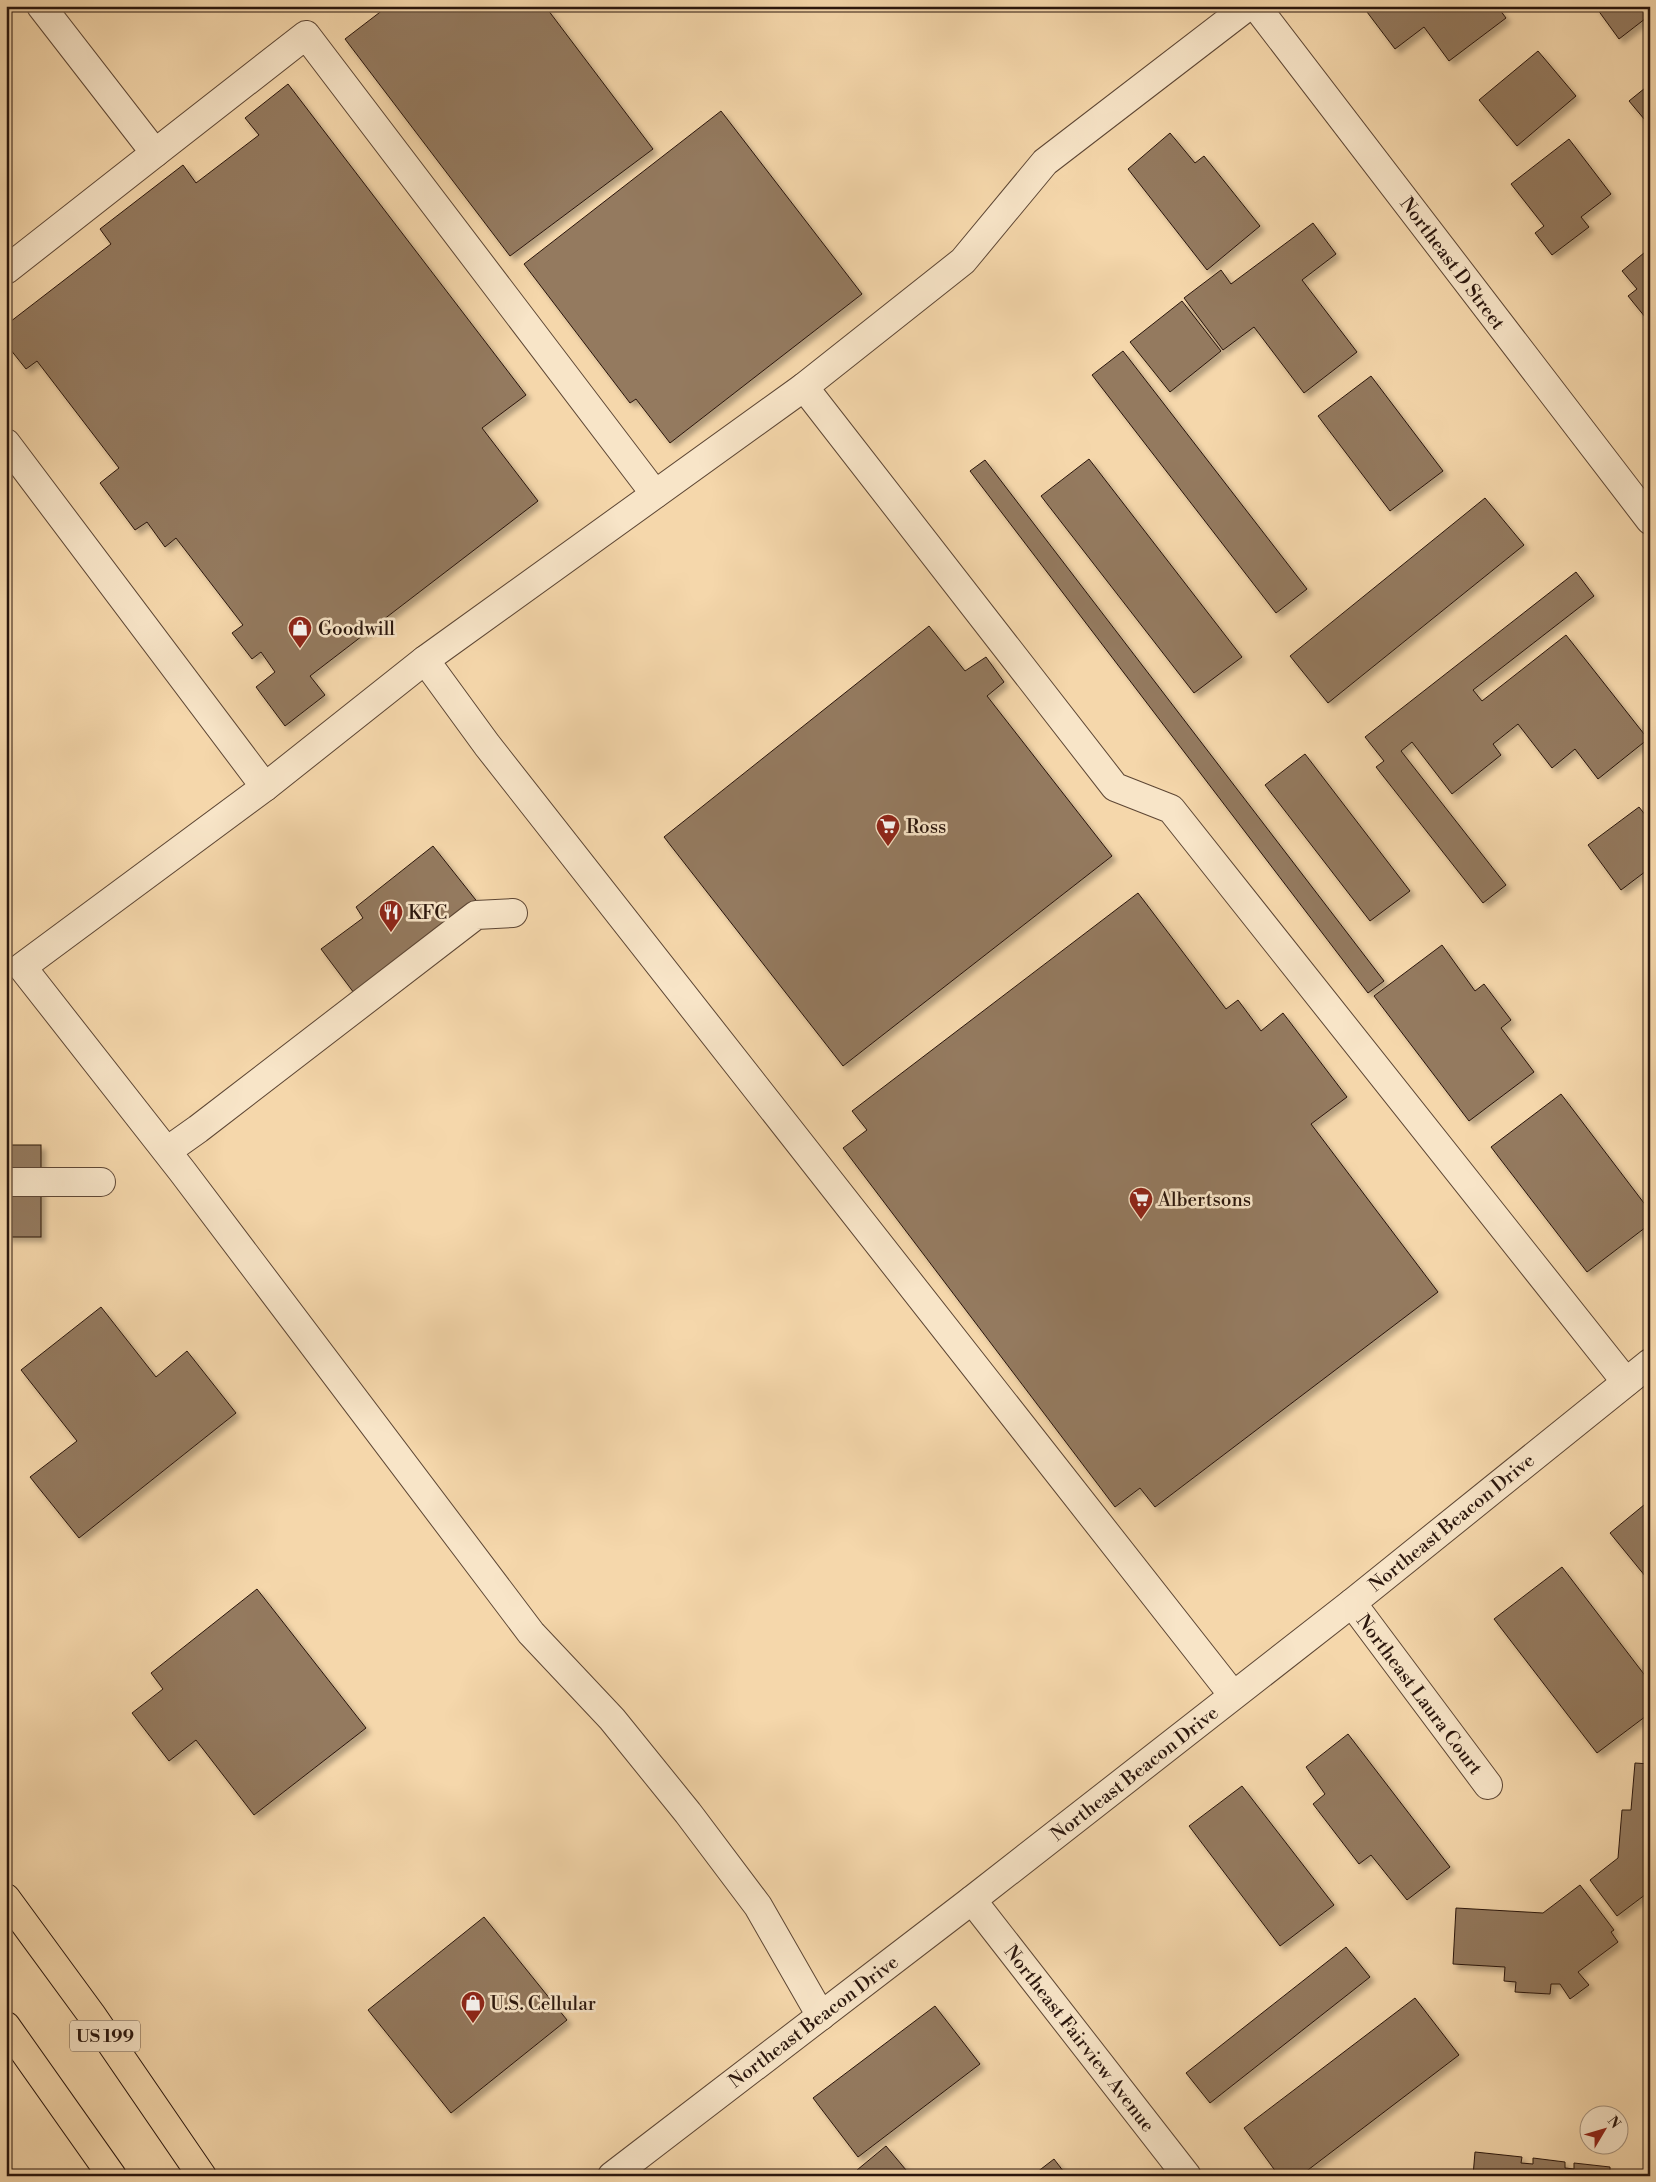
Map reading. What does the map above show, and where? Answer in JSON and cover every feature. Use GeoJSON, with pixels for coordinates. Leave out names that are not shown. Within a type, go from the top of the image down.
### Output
{"type":"FeatureCollection","features":[{"type":"Feature","properties":{"kind":"highway","name":"US 199"},"geometry":{"type":"LineString","coordinates":[[6,1898],[91,2014],[202,2176]]}},
{"type":"Feature","properties":{"kind":"highway"},"geometry":{"type":"LineString","coordinates":[[6,2026],[112,2176]]}},
{"type":"Feature","properties":{"kind":"street"},"geometry":{"type":"LineString","coordinates":[[42,6],[154,153]]}},
{"type":"Feature","properties":{"kind":"street"},"geometry":{"type":"LineString","coordinates":[[821,2016],[758,1906],[699,1828],[612,1719],[531,1633],[167,1151],[14,972],[265,787],[425,660],[804,387],[963,261],[1045,162],[1248,6]]}},
{"type":"Feature","properties":{"kind":"street","name":"Northeast D Street"},"geometry":{"type":"LineString","coordinates":[[1256,6],[1650,520]]}},
{"type":"Feature","properties":{"kind":"street"},"geometry":{"type":"LineString","coordinates":[[6,270],[306,35],[655,494]]}},
{"type":"Feature","properties":{"kind":"street"},"geometry":{"type":"LineString","coordinates":[[804,387],[1115,786],[1171,810],[1626,1382]]}},
{"type":"Feature","properties":{"kind":"street"},"geometry":{"type":"LineString","coordinates":[[6,443],[265,787]]}},
{"type":"Feature","properties":{"kind":"street"},"geometry":{"type":"LineString","coordinates":[[425,660],[487,745],[1233,1695]]}},
{"type":"Feature","properties":{"kind":"street"},"geometry":{"type":"LineString","coordinates":[[167,1151],[476,915],[513,913]]}},
{"type":"Feature","properties":{"kind":"street"},"geometry":{"type":"LineString","coordinates":[[6,1182],[101,1182]]}},
{"type":"Feature","properties":{"kind":"street","name":"Northeast Beacon Drive"},"geometry":{"type":"LineString","coordinates":[[612,2176],[972,1900],[1352,1603],[1650,1363]]}},
{"type":"Feature","properties":{"kind":"street","name":"Northeast Laura Court"},"geometry":{"type":"LineString","coordinates":[[1352,1603],[1488,1784]]}},
{"type":"Feature","properties":{"kind":"street","name":"Northeast Fairview Avenue"},"geometry":{"type":"LineString","coordinates":[[972,1900],[1187,2176]]}},
{"type":"Feature","properties":{"kind":"building"},"geometry":{"type":"Polygon","coordinates":[[[388,6],[545,6],[653,149],[510,256],[345,39],[388,6]]]}},
{"type":"Feature","properties":{"kind":"building"},"geometry":{"type":"Polygon","coordinates":[[[1374,6],[1497,6],[1506,18],[1449,61],[1424,27],[1395,49],[1367,12],[1374,6]]]}},
{"type":"Feature","properties":{"kind":"building"},"geometry":{"type":"Polygon","coordinates":[[[1595,6],[1650,6],[1650,15],[1619,39],[1595,6]]]}},
{"type":"Feature","properties":{"kind":"building"},"geometry":{"type":"Polygon","coordinates":[[[1538,51],[1576,96],[1517,146],[1479,100],[1538,51]]]}},
{"type":"Feature","properties":{"kind":"building"},"geometry":{"type":"Polygon","coordinates":[[[288,84],[526,395],[482,428],[538,501],[310,676],[325,695],[285,726],[256,687],[275,672],[261,652],[252,659],[232,633],[243,625],[176,538],[165,547],[147,522],[135,530],[100,483],[119,468],[37,361],[26,369],[6,344],[6,325],[111,244],[100,229],[183,165],[196,183],[259,135],[245,118],[288,84]]]}},
{"type":"Feature","properties":{"kind":"building"},"geometry":{"type":"Polygon","coordinates":[[[1650,84],[1650,126],[1629,101],[1650,84]]]}},
{"type":"Feature","properties":{"kind":"building"},"geometry":{"type":"Polygon","coordinates":[[[721,111],[862,294],[670,443],[636,399],[630,403],[524,264],[721,111]]]}},
{"type":"Feature","properties":{"kind":"building"},"geometry":{"type":"Polygon","coordinates":[[[1170,133],[1195,163],[1204,156],[1260,226],[1207,270],[1128,169],[1170,133]]]}},
{"type":"Feature","properties":{"kind":"building"},"geometry":{"type":"Polygon","coordinates":[[[1569,139],[1611,194],[1581,217],[1589,227],[1552,255],[1535,233],[1544,226],[1511,184],[1569,139]]]}},
{"type":"Feature","properties":{"kind":"building"},"geometry":{"type":"Polygon","coordinates":[[[1313,223],[1336,254],[1302,280],[1357,352],[1304,393],[1254,327],[1223,350],[1184,298],[1221,270],[1231,284],[1313,223]]]}},
{"type":"Feature","properties":{"kind":"building"},"geometry":{"type":"Polygon","coordinates":[[[1650,248],[1650,323],[1628,296],[1637,289],[1622,271],[1650,248]]]}},
{"type":"Feature","properties":{"kind":"building"},"geometry":{"type":"Polygon","coordinates":[[[1182,301],[1221,351],[1170,392],[1130,342],[1182,301]]]}},
{"type":"Feature","properties":{"kind":"building"},"geometry":{"type":"Polygon","coordinates":[[[1123,351],[1307,589],[1276,613],[1092,375],[1123,351]]]}},
{"type":"Feature","properties":{"kind":"building"},"geometry":{"type":"Polygon","coordinates":[[[1371,376],[1443,471],[1390,511],[1318,416],[1371,376]]]}},
{"type":"Feature","properties":{"kind":"building"},"geometry":{"type":"Polygon","coordinates":[[[1089,459],[1242,657],[1194,693],[1041,496],[1089,459]]]}},
{"type":"Feature","properties":{"kind":"building"},"geometry":{"type":"Polygon","coordinates":[[[985,460],[1384,981],[1368,993],[970,471],[985,460]]]}},
{"type":"Feature","properties":{"kind":"building"},"geometry":{"type":"Polygon","coordinates":[[[1485,498],[1524,545],[1328,703],[1290,656],[1485,498]]]}},
{"type":"Feature","properties":{"kind":"building"},"geometry":{"type":"Polygon","coordinates":[[[1576,572],[1594,596],[1473,690],[1482,701],[1566,635],[1648,739],[1598,779],[1575,749],[1552,768],[1518,724],[1493,744],[1501,755],[1452,794],[1412,742],[1401,751],[1506,885],[1483,903],[1376,767],[1384,761],[1365,737],[1576,572]]]}},
{"type":"Feature","properties":{"kind":"building","name":"Ross"},"geometry":{"type":"Polygon","coordinates":[[[929,626],[965,671],[986,657],[1004,682],[987,696],[1112,856],[843,1066],[664,837],[929,626]]]}},
{"type":"Feature","properties":{"kind":"building"},"geometry":{"type":"Polygon","coordinates":[[[1305,754],[1410,891],[1370,921],[1265,785],[1305,754]]]}},
{"type":"Feature","properties":{"kind":"building"},"geometry":{"type":"Polygon","coordinates":[[[1639,807],[1650,821],[1650,868],[1621,890],[1588,845],[1639,807]]]}},
{"type":"Feature","properties":{"kind":"building","name":"KFC"},"geometry":{"type":"Polygon","coordinates":[[[433,846],[479,904],[357,997],[321,949],[363,918],[356,907],[433,846]]]}},
{"type":"Feature","properties":{"kind":"building","name":"Albertsons"},"geometry":{"type":"Polygon","coordinates":[[[1138,893],[1226,1009],[1238,1000],[1261,1031],[1283,1013],[1347,1097],[1311,1124],[1438,1292],[1155,1507],[1140,1488],[1115,1507],[843,1148],[867,1130],[852,1111],[1138,893]]]}},
{"type":"Feature","properties":{"kind":"building"},"geometry":{"type":"Polygon","coordinates":[[[1442,945],[1475,991],[1484,984],[1511,1020],[1501,1028],[1534,1072],[1469,1121],[1374,996],[1442,945]]]}},
{"type":"Feature","properties":{"kind":"building"},"geometry":{"type":"Polygon","coordinates":[[[1561,1094],[1650,1211],[1650,1224],[1587,1272],[1491,1147],[1561,1094]]]}},
{"type":"Feature","properties":{"kind":"building"},"geometry":{"type":"Polygon","coordinates":[[[6,1145],[41,1145],[41,1237],[6,1237],[6,1145]]]}},
{"type":"Feature","properties":{"kind":"building"},"geometry":{"type":"Polygon","coordinates":[[[101,1307],[156,1377],[187,1351],[236,1413],[79,1538],[30,1477],[77,1441],[21,1370],[101,1307]]]}},
{"type":"Feature","properties":{"kind":"building"},"geometry":{"type":"Polygon","coordinates":[[[1650,1500],[1650,1582],[1610,1533],[1650,1500]]]}},
{"type":"Feature","properties":{"kind":"building"},"geometry":{"type":"Polygon","coordinates":[[[1562,1567],[1650,1682],[1650,1713],[1597,1753],[1494,1619],[1562,1567]]]}},
{"type":"Feature","properties":{"kind":"building"},"geometry":{"type":"Polygon","coordinates":[[[257,1589],[366,1728],[254,1815],[196,1740],[169,1761],[132,1713],[163,1689],[151,1673],[257,1589]]]}},
{"type":"Feature","properties":{"kind":"building"},"geometry":{"type":"Polygon","coordinates":[[[1348,1734],[1450,1867],[1407,1900],[1371,1855],[1359,1864],[1313,1804],[1325,1794],[1306,1767],[1348,1734]]]}},
{"type":"Feature","properties":{"kind":"building"},"geometry":{"type":"Polygon","coordinates":[[[1635,1763],[1650,1764],[1650,1891],[1617,1916],[1590,1880],[1618,1858],[1622,1810],[1631,1810],[1635,1763]]]}},
{"type":"Feature","properties":{"kind":"building"},"geometry":{"type":"Polygon","coordinates":[[[1242,1786],[1334,1905],[1280,1946],[1189,1826],[1242,1786]]]}},
{"type":"Feature","properties":{"kind":"building"},"geometry":{"type":"Polygon","coordinates":[[[1580,1885],[1614,1930],[1611,1932],[1618,1942],[1578,1972],[1589,1985],[1570,1999],[1560,1984],[1551,1984],[1550,1994],[1515,1992],[1516,1982],[1504,1981],[1505,1967],[1453,1964],[1456,1908],[1543,1913],[1580,1885]]]}},
{"type":"Feature","properties":{"kind":"building"},"geometry":{"type":"Polygon","coordinates":[[[484,1917],[567,2020],[451,2113],[368,2010],[484,1917]]]}},
{"type":"Feature","properties":{"kind":"building"},"geometry":{"type":"Polygon","coordinates":[[[1346,1947],[1370,1977],[1210,2103],[1186,2073],[1346,1947]]]}},
{"type":"Feature","properties":{"kind":"building"},"geometry":{"type":"Polygon","coordinates":[[[1415,1998],[1459,2055],[1300,2176],[1279,2176],[1244,2128],[1415,1998]]]}},
{"type":"Feature","properties":{"kind":"building"},"geometry":{"type":"Polygon","coordinates":[[[935,2006],[980,2064],[858,2157],[813,2098],[935,2006]]]}},
{"type":"Feature","properties":{"kind":"building"},"geometry":{"type":"Polygon","coordinates":[[[886,2146],[911,2176],[861,2176],[857,2170],[886,2146]]]}},
{"type":"Feature","properties":{"kind":"building"},"geometry":{"type":"Polygon","coordinates":[[[1475,2152],[1522,2157],[1521,2163],[1533,2164],[1533,2158],[1565,2162],[1565,2168],[1574,2169],[1574,2163],[1610,2167],[1610,2174],[1628,2176],[1473,2176],[1475,2152]]]}},
{"type":"Feature","properties":{"kind":"building"},"geometry":{"type":"Polygon","coordinates":[[[1054,2159],[1067,2176],[1032,2176],[1054,2159]]]}},
{"type":"Feature","properties":{"kind":"place","name":"Goodwill"},"geometry":{"type":"Point","coordinates":[300,649]}},
{"type":"Feature","properties":{"kind":"place","name":"Ross"},"geometry":{"type":"Point","coordinates":[888,847]}},
{"type":"Feature","properties":{"kind":"place","name":"KFC"},"geometry":{"type":"Point","coordinates":[391,933]}},
{"type":"Feature","properties":{"kind":"place","name":"Albertsons"},"geometry":{"type":"Point","coordinates":[1141,1220]}},
{"type":"Feature","properties":{"kind":"place","name":"U.S. Cellular"},"geometry":{"type":"Point","coordinates":[473,2024]}}]}
